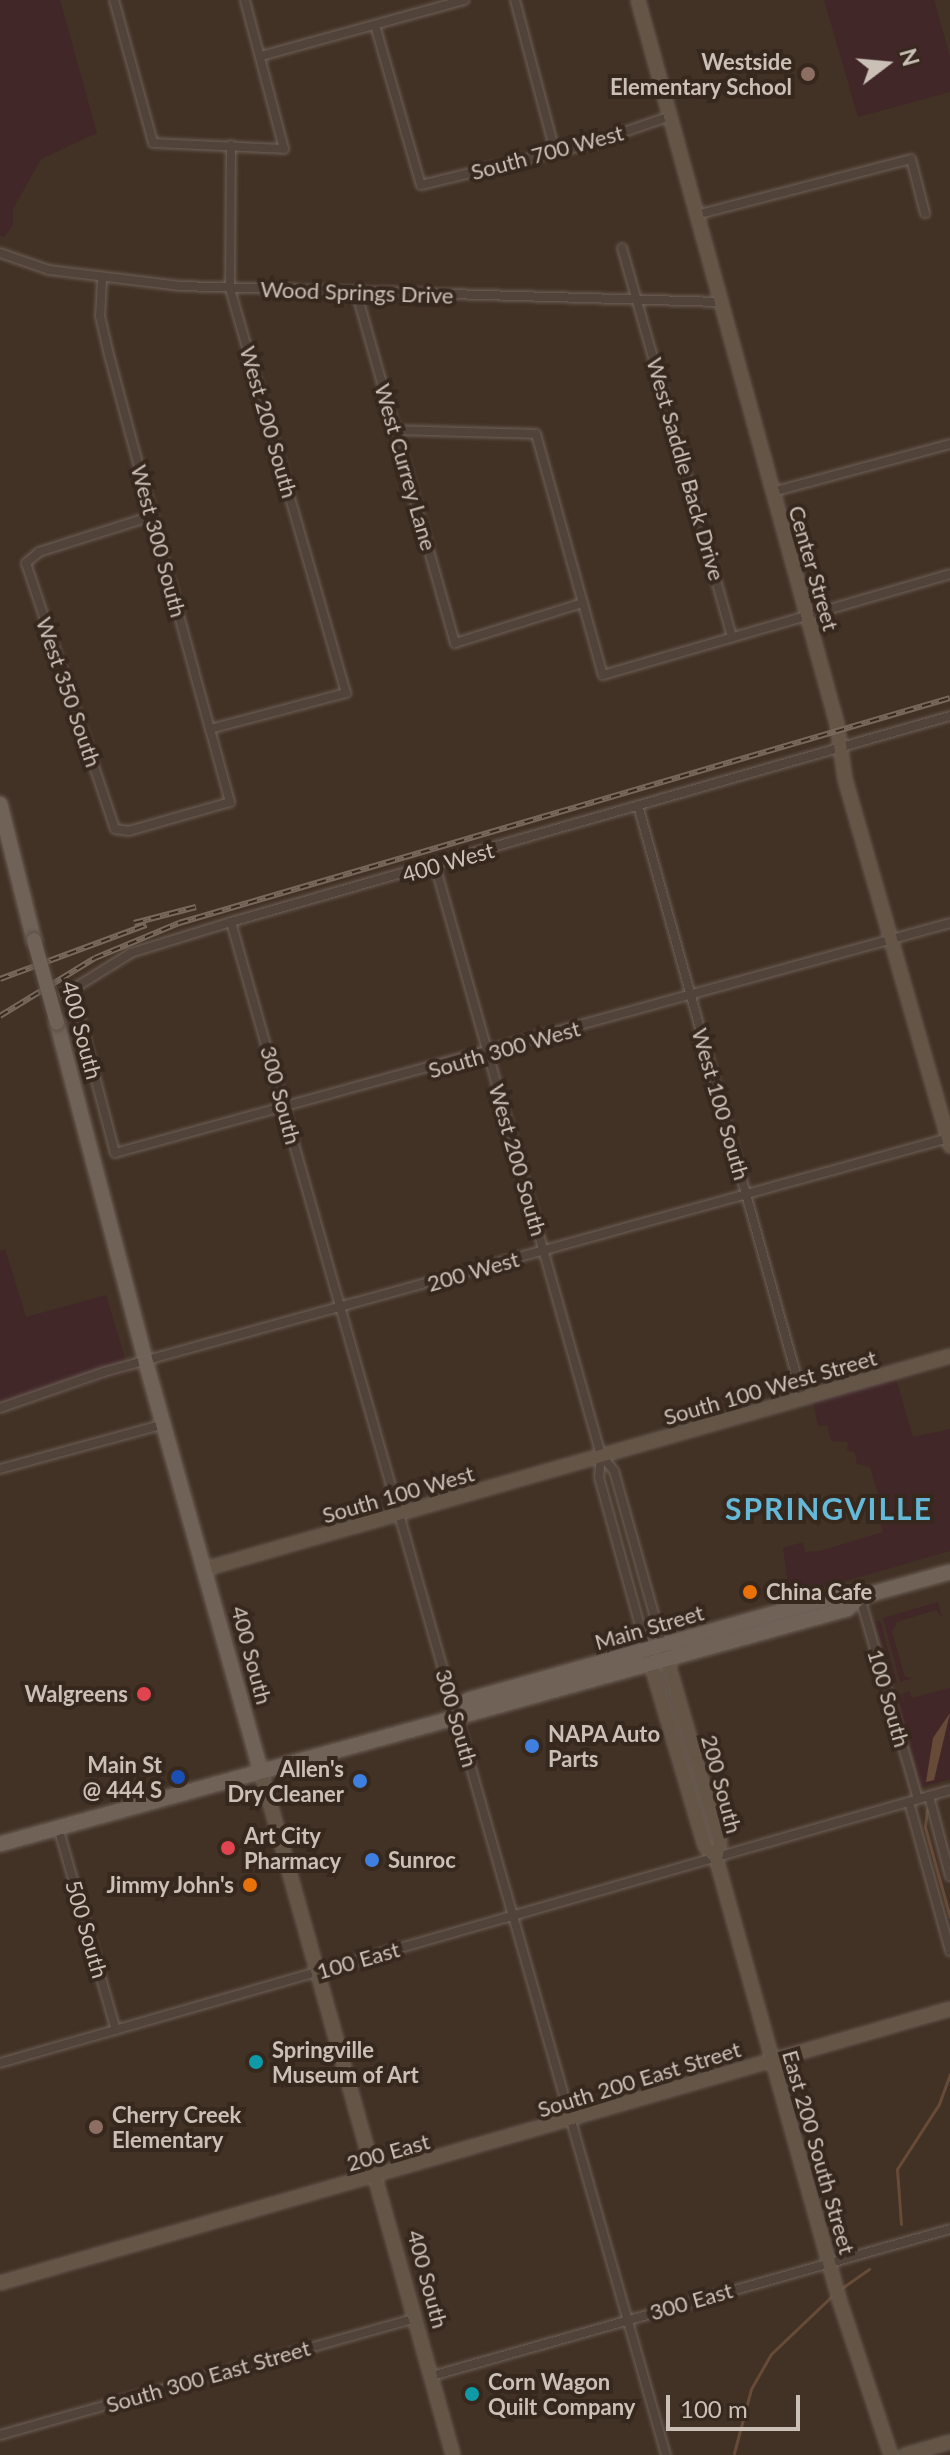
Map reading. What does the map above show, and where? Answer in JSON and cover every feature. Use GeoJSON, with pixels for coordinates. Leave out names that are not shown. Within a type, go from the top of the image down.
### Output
{"type":"FeatureCollection","features":[{"type":"Feature","properties":{"kind":"main road","name":"400 South"},"geometry":{"type":"LineString","coordinates":[[0,804],[13,866],[146,1363],[261,1771]]}},
{"type":"Feature","properties":{"kind":"main road","name":"400 South"},"geometry":{"type":"LineString","coordinates":[[0,842],[13,866]]}},
{"type":"Feature","properties":{"kind":"main road","name":"Main Street"},"geometry":{"type":"LineString","coordinates":[[0,1844],[456,1714],[468,1700],[649,1658],[843,1594],[860,1597],[950,1572]]}},
{"type":"Feature","properties":{"kind":"street"},"geometry":{"type":"LineString","coordinates":[[114,0],[153,143],[284,149],[245,0]]}},
{"type":"Feature","properties":{"kind":"street"},"geometry":{"type":"LineString","coordinates":[[261,56],[375,25],[441,3],[464,0]]}},
{"type":"Feature","properties":{"kind":"street"},"geometry":{"type":"LineString","coordinates":[[515,0],[554,148]]}},
{"type":"Feature","properties":{"kind":"street","name":"Center Street"},"geometry":{"type":"LineString","coordinates":[[638,0],[807,614],[839,748],[891,939],[949,1141]]}},
{"type":"Feature","properties":{"kind":"street","name":"South 700 West"},"geometry":{"type":"LineString","coordinates":[[375,25],[421,185],[554,148],[589,144],[671,116]]}},
{"type":"Feature","properties":{"kind":"street","name":"West 200 South"},"geometry":{"type":"LineString","coordinates":[[210,729],[346,693],[230,288],[231,145]]}},
{"type":"Feature","properties":{"kind":"street"},"geometry":{"type":"LineString","coordinates":[[696,215],[911,159],[925,213]]}},
{"type":"Feature","properties":{"kind":"street","name":"West Saddle Back Drive"},"geometry":{"type":"LineString","coordinates":[[622,248],[732,636]]}},
{"type":"Feature","properties":{"kind":"street","name":"Wood Springs Drive"},"geometry":{"type":"LineString","coordinates":[[0,253],[102,280],[230,288],[719,302]]}},
{"type":"Feature","properties":{"kind":"street","name":"West 300 South"},"geometry":{"type":"LineString","coordinates":[[102,280],[103,329],[230,802]]}},
{"type":"Feature","properties":{"kind":"street","name":"West Currey Lane"},"geometry":{"type":"LineString","coordinates":[[356,291],[455,643],[583,603]]}},
{"type":"Feature","properties":{"kind":"street"},"geometry":{"type":"LineString","coordinates":[[395,430],[536,434],[603,675],[950,574]]}},
{"type":"Feature","properties":{"kind":"street"},"geometry":{"type":"LineString","coordinates":[[772,492],[950,444]]}},
{"type":"Feature","properties":{"kind":"street","name":"West 350 South"},"geometry":{"type":"LineString","coordinates":[[152,516],[29,555],[27,569],[115,829],[129,831],[230,802]]}},
{"type":"Feature","properties":{"kind":"street","name":"400 West"},"geometry":{"type":"LineString","coordinates":[[65,994],[131,953],[231,922],[639,809],[950,716]]}},
{"type":"Feature","properties":{"kind":"street","name":"West 100 South"},"geometry":{"type":"LineString","coordinates":[[639,809],[803,1399]]}},
{"type":"Feature","properties":{"kind":"street","name":"West 200 South"},"geometry":{"type":"LineString","coordinates":[[435,865],[601,1455]]}},
{"type":"Feature","properties":{"kind":"street","name":"300 South"},"geometry":{"type":"LineString","coordinates":[[231,922],[666,2455]]}},
{"type":"Feature","properties":{"kind":"street","name":"South 300 West"},"geometry":{"type":"LineString","coordinates":[[115,1153],[488,1054],[950,923]]}},
{"type":"Feature","properties":{"kind":"street","name":"400 South"},"geometry":{"type":"LineString","coordinates":[[65,994],[77,1008],[115,1153]]}},
{"type":"Feature","properties":{"kind":"street","name":"200 West"},"geometry":{"type":"LineString","coordinates":[[0,1408],[146,1363],[949,1141]]}},
{"type":"Feature","properties":{"kind":"street","name":"South 100 West Street"},"geometry":{"type":"LineString","coordinates":[[601,1455],[950,1356]]}},
{"type":"Feature","properties":{"kind":"street"},"geometry":{"type":"LineString","coordinates":[[0,1469],[164,1424]]}},
{"type":"Feature","properties":{"kind":"street","name":"South 100 West"},"geometry":{"type":"LineString","coordinates":[[205,1569],[601,1455]]}},
{"type":"Feature","properties":{"kind":"street","name":"200 South"},"geometry":{"type":"LineString","coordinates":[[601,1455],[614,1471],[720,1842],[716,1858]]}},
{"type":"Feature","properties":{"kind":"street","name":"200 South"},"geometry":{"type":"LineString","coordinates":[[601,1455],[599,1477],[649,1658],[705,1846],[716,1858]]}},
{"type":"Feature","properties":{"kind":"street","name":"100 South"},"geometry":{"type":"LineString","coordinates":[[860,1597],[950,1951]]}},
{"type":"Feature","properties":{"kind":"street","name":"400 South"},"geometry":{"type":"LineString","coordinates":[[261,1771],[378,2176],[453,2455]]}},
{"type":"Feature","properties":{"kind":"street","name":"100 East"},"geometry":{"type":"LineString","coordinates":[[0,2063],[950,1790]]}},
{"type":"Feature","properties":{"kind":"street"},"geometry":{"type":"LineString","coordinates":[[929,1796],[950,1876]]}},
{"type":"Feature","properties":{"kind":"street","name":"500 South"},"geometry":{"type":"LineString","coordinates":[[58,1827],[116,2030]]}},
{"type":"Feature","properties":{"kind":"street","name":"East 200 South Street"},"geometry":{"type":"LineString","coordinates":[[716,1858],[838,2294],[891,2455]]}},
{"type":"Feature","properties":{"kind":"street","name":"South 200 East Street"},"geometry":{"type":"LineString","coordinates":[[477,2148],[950,2009]]}},
{"type":"Feature","properties":{"kind":"street","name":"200 East"},"geometry":{"type":"LineString","coordinates":[[0,2283],[477,2148]]}},
{"type":"Feature","properties":{"kind":"street","name":"300 East"},"geometry":{"type":"LineString","coordinates":[[432,2376],[950,2229]]}},
{"type":"Feature","properties":{"kind":"street","name":"South 300 East Street"},"geometry":{"type":"LineString","coordinates":[[0,2435],[416,2318]]}},
{"type":"Feature","properties":{"kind":"street"},"geometry":{"type":"LineString","coordinates":[[905,2455],[950,2442]]}},
{"type":"Feature","properties":{"kind":"shaded area"},"geometry":{"type":"Polygon","coordinates":[[[0,0],[60,0],[97,133],[41,159],[13,209],[13,225],[4,237],[0,236],[0,0]]]}},
{"type":"Feature","properties":{"kind":"shaded area"},"geometry":{"type":"Polygon","coordinates":[[[824,0],[934,0],[950,57],[950,92],[858,117],[824,0]]]}},
{"type":"Feature","properties":{"kind":"shaded area"},"geometry":{"type":"Polygon","coordinates":[[[5,1249],[26,1317],[106,1295],[129,1372],[0,1410],[0,1251],[5,1249]]]}},
{"type":"Feature","properties":{"kind":"shaded area"},"geometry":{"type":"Polygon","coordinates":[[[896,1379],[913,1437],[950,1429],[950,1551],[790,1597],[783,1548],[803,1542],[805,1552],[820,1551],[883,1532],[878,1515],[884,1513],[870,1467],[857,1464],[855,1453],[847,1450],[848,1442],[831,1441],[827,1425],[818,1426],[813,1402],[896,1379]]]}},
{"type":"Feature","properties":{"kind":"shaded area"},"geometry":{"type":"Polygon","coordinates":[[[938,1602],[942,1617],[936,1610],[897,1622],[892,1632],[905,1677],[913,1678],[900,1682],[883,1618],[938,1602]]]}},
{"type":"Feature","properties":{"kind":"shaded area"},"geometry":{"type":"Polygon","coordinates":[[[875,1621],[880,1621],[897,1683],[893,1683],[875,1621]]]}},
{"type":"Feature","properties":{"kind":"shaded area"},"geometry":{"type":"Polygon","coordinates":[[[950,1688],[950,1779],[922,1787],[896,1696],[901,1694],[904,1703],[903,1693],[909,1691],[912,1698],[950,1688]]]}},
{"type":"Feature","properties":{"kind":"shaded area"},"geometry":{"type":"Polygon","coordinates":[[[950,1713],[934,1780],[926,1782],[933,1738],[950,1713]]]}},
{"type":"Feature","properties":{"kind":"waterway"},"geometry":{"type":"LineString","coordinates":[[927,1810],[925,1827],[950,1917]]}},
{"type":"Feature","properties":{"kind":"waterway"},"geometry":{"type":"LineString","coordinates":[[901,2224],[897,2169],[939,2104],[950,2074]]}},
{"type":"Feature","properties":{"kind":"waterway"},"geometry":{"type":"LineString","coordinates":[[839,2290],[869,2269]]}},
{"type":"Feature","properties":{"kind":"waterway"},"geometry":{"type":"LineString","coordinates":[[734,2453],[751,2389],[771,2354],[833,2295]]}},
{"type":"Feature","properties":{"kind":"railway"},"geometry":{"type":"LineString","coordinates":[[0,1016],[95,958],[179,923],[950,698]]}},
{"type":"Feature","properties":{"kind":"railway"},"geometry":{"type":"LineString","coordinates":[[134,923],[196,907]]}},
{"type":"Feature","properties":{"kind":"railway"},"geometry":{"type":"LineString","coordinates":[[0,979],[146,925]]}},
{"type":"Feature","properties":{"kind":"place","name":"Westside Elementary School"},"geometry":{"type":"Point","coordinates":[808,74]}},
{"type":"Feature","properties":{"kind":"place","name":"China Cafe"},"geometry":{"type":"Point","coordinates":[750,1592]}},
{"type":"Feature","properties":{"kind":"place","name":"Walgreens"},"geometry":{"type":"Point","coordinates":[144,1694]}},
{"type":"Feature","properties":{"kind":"place","name":"NAPA Auto Parts"},"geometry":{"type":"Point","coordinates":[532,1746]}},
{"type":"Feature","properties":{"kind":"place","name":"Main St @ 444 S"},"geometry":{"type":"Point","coordinates":[178,1777]}},
{"type":"Feature","properties":{"kind":"place","name":"Allen's Dry Cleaner"},"geometry":{"type":"Point","coordinates":[360,1781]}},
{"type":"Feature","properties":{"kind":"place","name":"Art City Pharmacy"},"geometry":{"type":"Point","coordinates":[228,1848]}},
{"type":"Feature","properties":{"kind":"place","name":"Sunroc"},"geometry":{"type":"Point","coordinates":[372,1860]}},
{"type":"Feature","properties":{"kind":"place","name":"Jimmy John's"},"geometry":{"type":"Point","coordinates":[250,1885]}},
{"type":"Feature","properties":{"kind":"place","name":"Springville Museum of Art"},"geometry":{"type":"Point","coordinates":[256,2062]}},
{"type":"Feature","properties":{"kind":"place","name":"Cherry Creek Elementary"},"geometry":{"type":"Point","coordinates":[96,2127]}},
{"type":"Feature","properties":{"kind":"place","name":"Corn Wagon Quilt Company"},"geometry":{"type":"Point","coordinates":[472,2394]}},
{"type":"Feature","properties":{"kind":"district","name":"SPRINGVILLE"},"geometry":{"type":"Point","coordinates":[829,1508]}}]}
